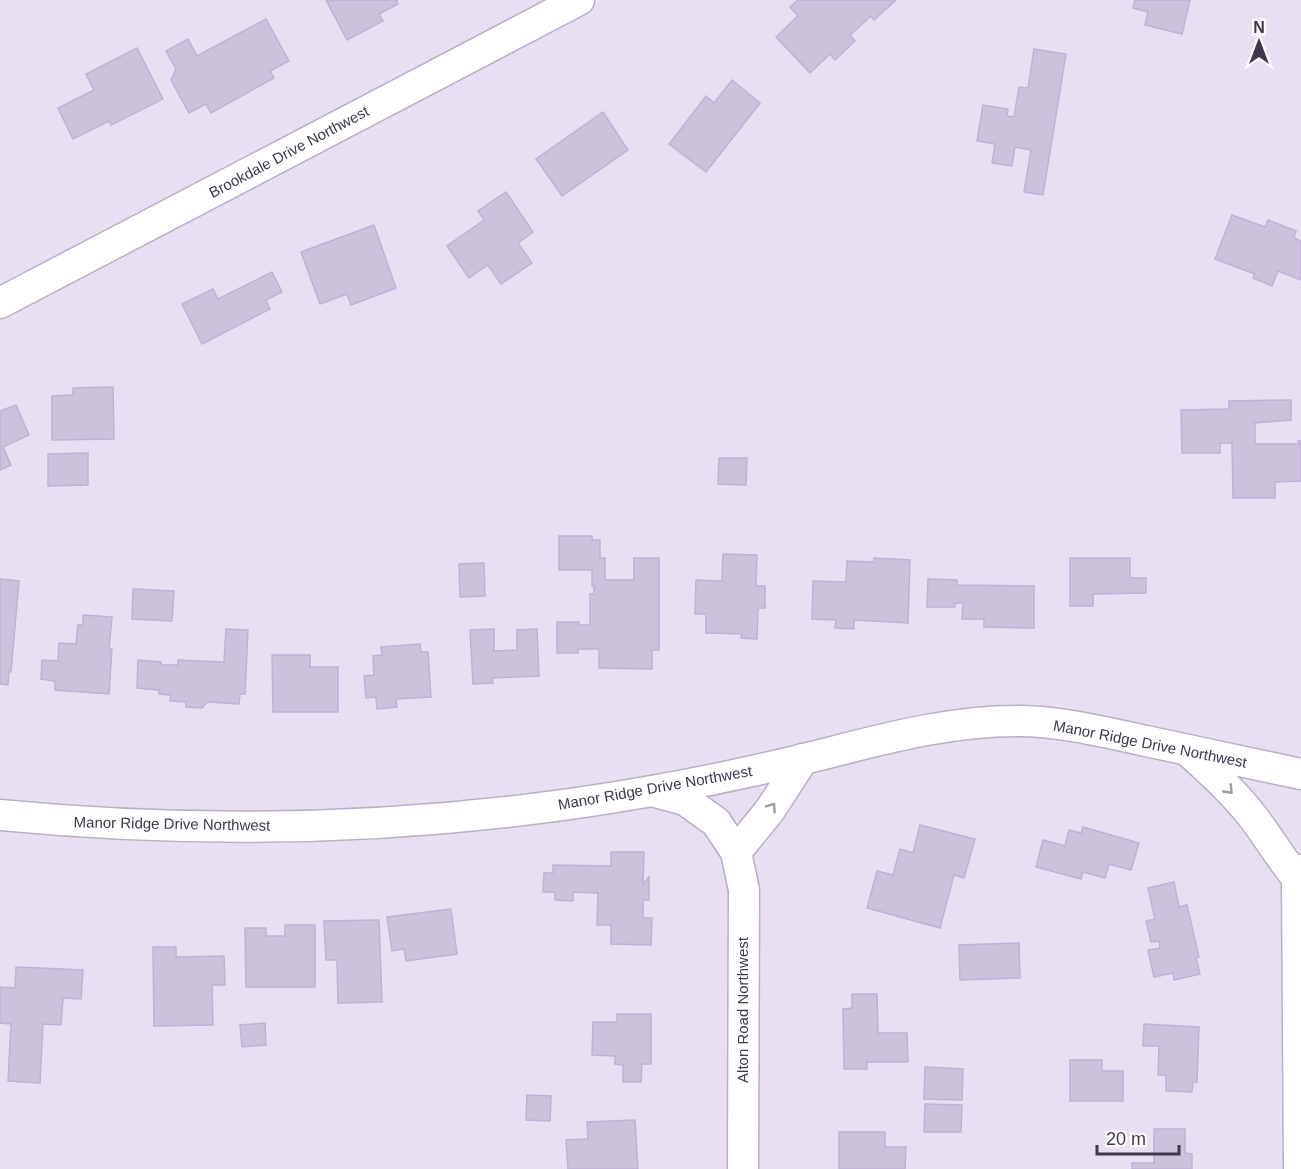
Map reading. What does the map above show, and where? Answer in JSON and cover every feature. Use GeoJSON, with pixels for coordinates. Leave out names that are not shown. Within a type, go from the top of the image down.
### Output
{"type":"FeatureCollection","features":[{"type":"Feature","properties":{"kind":"street","name":"Brookdale Drive Northwest"},"geometry":{"type":"LineString","coordinates":[[0,303],[579,0]]}},
{"type":"Feature","properties":{"kind":"street","name":"Manor Ridge Drive Northwest"},"geometry":{"type":"LineString","coordinates":[[0,815],[62,821],[179,827],[297,827],[414,821],[507,812],[652,791],[958,724],[1023,721],[1076,726],[1301,774]]}},
{"type":"Feature","properties":{"kind":"street"},"geometry":{"type":"LineString","coordinates":[[1186,750],[1230,790],[1256,821],[1278,854],[1299,874],[1299,1169]]}},
{"type":"Feature","properties":{"kind":"street"},"geometry":{"type":"LineString","coordinates":[[736,852],[770,810],[803,759]]}},
{"type":"Feature","properties":{"kind":"street","name":"Alton Road Northwest"},"geometry":{"type":"LineString","coordinates":[[652,791],[686,800],[716,822],[736,852],[744,890],[743,1169]]}},
{"type":"Feature","properties":{"kind":"shaded area"},"geometry":{"type":"Polygon","coordinates":[[[0,0],[1301,0],[1301,1169],[0,1169],[0,0]]]}},
{"type":"Feature","properties":{"kind":"building"},"geometry":{"type":"Polygon","coordinates":[[[326,0],[398,0],[396,1],[398,4],[379,14],[383,21],[347,40],[326,0]]]}},
{"type":"Feature","properties":{"kind":"building"},"geometry":{"type":"Polygon","coordinates":[[[798,0],[896,0],[874,20],[871,16],[850,35],[855,41],[835,60],[830,54],[810,73],[776,37],[798,16],[790,7],[798,0]]]}},
{"type":"Feature","properties":{"kind":"building"},"geometry":{"type":"Polygon","coordinates":[[[1135,0],[1190,0],[1182,34],[1145,25],[1148,12],[1133,8],[1135,0]]]}},
{"type":"Feature","properties":{"kind":"building"},"geometry":{"type":"Polygon","coordinates":[[[266,19],[289,61],[270,71],[274,78],[211,113],[206,104],[189,113],[171,80],[176,69],[166,51],[188,39],[197,56],[266,19]]]}},
{"type":"Feature","properties":{"kind":"building"},"geometry":{"type":"Polygon","coordinates":[[[137,48],[163,99],[111,125],[109,121],[73,139],[58,108],[94,90],[86,74],[137,48]]]}},
{"type":"Feature","properties":{"kind":"building"},"geometry":{"type":"Polygon","coordinates":[[[1034,49],[1066,54],[1043,195],[1024,192],[1031,150],[1015,147],[1012,166],[992,163],[995,144],[977,141],[983,105],[1008,109],[1007,116],[1014,117],[1019,87],[1028,88],[1034,49]]]}},
{"type":"Feature","properties":{"kind":"building"},"geometry":{"type":"Polygon","coordinates":[[[732,80],[760,103],[706,172],[669,144],[706,96],[714,103],[732,80]]]}},
{"type":"Feature","properties":{"kind":"building"},"geometry":{"type":"Polygon","coordinates":[[[603,112],[628,150],[562,196],[536,159],[603,112]]]}},
{"type":"Feature","properties":{"kind":"building"},"geometry":{"type":"Polygon","coordinates":[[[506,192],[533,232],[518,243],[532,263],[501,284],[488,265],[469,278],[447,246],[484,220],[478,211],[506,192]]]}},
{"type":"Feature","properties":{"kind":"building"},"geometry":{"type":"Polygon","coordinates":[[[1232,215],[1265,227],[1268,220],[1296,231],[1294,238],[1301,241],[1301,280],[1278,271],[1272,286],[1253,278],[1255,274],[1215,259],[1232,215]]]}},
{"type":"Feature","properties":{"kind":"building"},"geometry":{"type":"Polygon","coordinates":[[[374,225],[396,288],[351,305],[347,294],[320,304],[301,252],[374,225]]]}},
{"type":"Feature","properties":{"kind":"building"},"geometry":{"type":"Polygon","coordinates":[[[272,272],[282,292],[266,300],[270,309],[202,344],[182,304],[213,289],[218,299],[272,272]]]}},
{"type":"Feature","properties":{"kind":"building"},"geometry":{"type":"Polygon","coordinates":[[[113,387],[114,439],[52,440],[52,396],[73,395],[73,388],[113,387]]]}},
{"type":"Feature","properties":{"kind":"building"},"geometry":{"type":"Polygon","coordinates":[[[1291,400],[1291,420],[1255,423],[1255,444],[1299,444],[1298,441],[1301,441],[1301,481],[1275,482],[1275,498],[1233,498],[1232,443],[1220,443],[1220,453],[1182,453],[1181,410],[1229,409],[1229,401],[1291,400]]]}},
{"type":"Feature","properties":{"kind":"building"},"geometry":{"type":"Polygon","coordinates":[[[16,405],[29,435],[3,447],[11,465],[0,470],[0,411],[16,405]]]}},
{"type":"Feature","properties":{"kind":"building"},"geometry":{"type":"Polygon","coordinates":[[[88,453],[88,485],[48,486],[48,454],[88,453]]]}},
{"type":"Feature","properties":{"kind":"building"},"geometry":{"type":"Polygon","coordinates":[[[719,458],[747,458],[746,485],[718,484],[719,458]]]}},
{"type":"Feature","properties":{"kind":"building"},"geometry":{"type":"Polygon","coordinates":[[[559,536],[592,536],[592,540],[600,540],[600,558],[605,558],[605,580],[634,580],[634,558],[659,558],[659,650],[652,650],[652,669],[599,668],[599,649],[578,649],[578,653],[557,653],[557,622],[579,622],[579,625],[590,625],[590,594],[594,594],[592,570],[559,570],[559,536]]]}},
{"type":"Feature","properties":{"kind":"building"},"geometry":{"type":"Polygon","coordinates":[[[723,554],[757,555],[756,586],[765,586],[765,608],[758,608],[757,639],[741,638],[742,634],[706,633],[706,614],[695,614],[696,580],[722,581],[723,554]]]}},
{"type":"Feature","properties":{"kind":"building"},"geometry":{"type":"Polygon","coordinates":[[[874,558],[910,560],[908,623],[854,620],[854,629],[835,628],[836,620],[812,619],[813,581],[846,582],[847,561],[874,562],[874,558]]]}},
{"type":"Feature","properties":{"kind":"building"},"geometry":{"type":"Polygon","coordinates":[[[1070,558],[1130,558],[1130,578],[1146,578],[1146,593],[1093,594],[1093,606],[1070,606],[1070,558]]]}},
{"type":"Feature","properties":{"kind":"building"},"geometry":{"type":"Polygon","coordinates":[[[484,563],[485,596],[460,597],[459,564],[484,563]]]}},
{"type":"Feature","properties":{"kind":"building"},"geometry":{"type":"Polygon","coordinates":[[[0,579],[19,581],[8,685],[0,684],[0,579]]]}},
{"type":"Feature","properties":{"kind":"building"},"geometry":{"type":"Polygon","coordinates":[[[928,579],[957,580],[957,585],[1034,586],[1034,628],[984,627],[984,619],[962,619],[963,603],[955,603],[955,607],[927,607],[928,579]]]}},
{"type":"Feature","properties":{"kind":"building"},"geometry":{"type":"Polygon","coordinates":[[[133,589],[174,591],[172,621],[132,619],[133,589]]]}},
{"type":"Feature","properties":{"kind":"building"},"geometry":{"type":"Polygon","coordinates":[[[83,615],[112,617],[109,694],[55,690],[55,681],[41,679],[42,660],[58,661],[59,643],[76,644],[78,625],[83,625],[83,615]]]}},
{"type":"Feature","properties":{"kind":"building"},"geometry":{"type":"Polygon","coordinates":[[[226,629],[248,630],[245,694],[240,694],[239,704],[207,702],[202,708],[186,707],[186,702],[170,701],[171,695],[159,694],[159,690],[137,688],[138,660],[161,662],[161,665],[178,665],[178,660],[224,662],[226,629]]]}},
{"type":"Feature","properties":{"kind":"building"},"geometry":{"type":"Polygon","coordinates":[[[494,629],[494,651],[517,650],[517,630],[537,629],[539,676],[492,678],[493,683],[473,684],[470,630],[494,629]]]}},
{"type":"Feature","properties":{"kind":"building"},"geometry":{"type":"Polygon","coordinates":[[[420,644],[421,652],[428,652],[431,697],[396,699],[397,707],[377,709],[376,697],[366,698],[364,676],[374,675],[373,656],[382,655],[381,647],[420,644]]]}},
{"type":"Feature","properties":{"kind":"building"},"geometry":{"type":"Polygon","coordinates":[[[272,655],[310,655],[310,667],[338,667],[338,712],[273,712],[272,655]]]}},
{"type":"Feature","properties":{"kind":"building"},"geometry":{"type":"Polygon","coordinates":[[[920,825],[975,839],[964,878],[954,875],[940,928],[867,908],[877,871],[893,875],[900,849],[913,853],[920,825]]]}},
{"type":"Feature","properties":{"kind":"building"},"geometry":{"type":"Polygon","coordinates":[[[1083,827],[1139,843],[1131,870],[1109,864],[1105,878],[1083,872],[1081,879],[1036,867],[1043,840],[1065,846],[1069,830],[1081,833],[1083,827]]]}},
{"type":"Feature","properties":{"kind":"building"},"geometry":{"type":"Polygon","coordinates":[[[611,852],[644,852],[643,884],[649,877],[649,900],[643,900],[643,918],[652,918],[651,945],[611,944],[611,925],[597,925],[598,893],[573,892],[573,901],[555,900],[555,892],[543,892],[544,873],[553,873],[553,865],[611,866],[611,852]]]}},
{"type":"Feature","properties":{"kind":"building"},"geometry":{"type":"Polygon","coordinates":[[[1174,882],[1179,907],[1187,905],[1199,957],[1196,958],[1200,974],[1174,980],[1173,973],[1154,977],[1148,950],[1160,948],[1159,941],[1151,942],[1146,921],[1155,919],[1148,888],[1174,882]]]}},
{"type":"Feature","properties":{"kind":"building"},"geometry":{"type":"Polygon","coordinates":[[[451,909],[457,954],[406,961],[404,949],[392,951],[387,917],[451,909]]]}},
{"type":"Feature","properties":{"kind":"building"},"geometry":{"type":"Polygon","coordinates":[[[379,920],[382,1002],[338,1003],[337,960],[326,960],[324,921],[379,920]]]}},
{"type":"Feature","properties":{"kind":"building"},"geometry":{"type":"Polygon","coordinates":[[[285,925],[315,925],[315,987],[246,987],[245,928],[266,928],[266,936],[285,936],[285,925]]]}},
{"type":"Feature","properties":{"kind":"building"},"geometry":{"type":"Polygon","coordinates":[[[1019,943],[1020,978],[960,980],[959,945],[1019,943]]]}},
{"type":"Feature","properties":{"kind":"building"},"geometry":{"type":"Polygon","coordinates":[[[153,947],[176,947],[176,957],[224,956],[225,985],[212,985],[213,1025],[154,1026],[153,947]]]}},
{"type":"Feature","properties":{"kind":"building"},"geometry":{"type":"Polygon","coordinates":[[[16,967],[83,970],[81,999],[63,998],[61,1025],[43,1024],[40,1083],[8,1081],[11,1024],[0,1023],[0,987],[15,988],[16,967]]]}},
{"type":"Feature","properties":{"kind":"building"},"geometry":{"type":"Polygon","coordinates":[[[852,994],[877,994],[878,1033],[907,1033],[908,1062],[867,1062],[867,1069],[844,1069],[843,1009],[852,1008],[852,994]]]}},
{"type":"Feature","properties":{"kind":"building"},"geometry":{"type":"Polygon","coordinates":[[[617,1014],[651,1014],[651,1064],[642,1064],[641,1082],[623,1082],[623,1065],[615,1064],[615,1056],[592,1055],[593,1022],[617,1022],[617,1014]]]}},
{"type":"Feature","properties":{"kind":"building"},"geometry":{"type":"Polygon","coordinates":[[[265,1023],[266,1045],[242,1047],[240,1025],[265,1023]]]}},
{"type":"Feature","properties":{"kind":"building"},"geometry":{"type":"Polygon","coordinates":[[[1144,1024],[1199,1027],[1197,1082],[1193,1082],[1192,1092],[1166,1091],[1166,1075],[1158,1075],[1159,1046],[1143,1046],[1144,1024]]]}},
{"type":"Feature","properties":{"kind":"building"},"geometry":{"type":"Polygon","coordinates":[[[1070,1060],[1102,1060],[1102,1071],[1123,1071],[1123,1101],[1070,1101],[1070,1060]]]}},
{"type":"Feature","properties":{"kind":"building"},"geometry":{"type":"Polygon","coordinates":[[[925,1067],[963,1069],[962,1100],[924,1099],[925,1067]]]}},
{"type":"Feature","properties":{"kind":"building"},"geometry":{"type":"Polygon","coordinates":[[[527,1095],[551,1096],[550,1121],[526,1120],[527,1095]]]}},
{"type":"Feature","properties":{"kind":"building"},"geometry":{"type":"Polygon","coordinates":[[[925,1104],[962,1105],[961,1132],[924,1132],[925,1104]]]}},
{"type":"Feature","properties":{"kind":"building"},"geometry":{"type":"Polygon","coordinates":[[[635,1120],[638,1169],[568,1169],[566,1140],[588,1139],[587,1122],[635,1120]]]}},
{"type":"Feature","properties":{"kind":"building"},"geometry":{"type":"Polygon","coordinates":[[[1154,1129],[1185,1129],[1185,1153],[1192,1154],[1192,1169],[1132,1169],[1132,1163],[1154,1163],[1154,1129]]]}},
{"type":"Feature","properties":{"kind":"building"},"geometry":{"type":"Polygon","coordinates":[[[839,1132],[885,1132],[885,1147],[906,1147],[905,1169],[839,1169],[839,1132]]]}}]}
